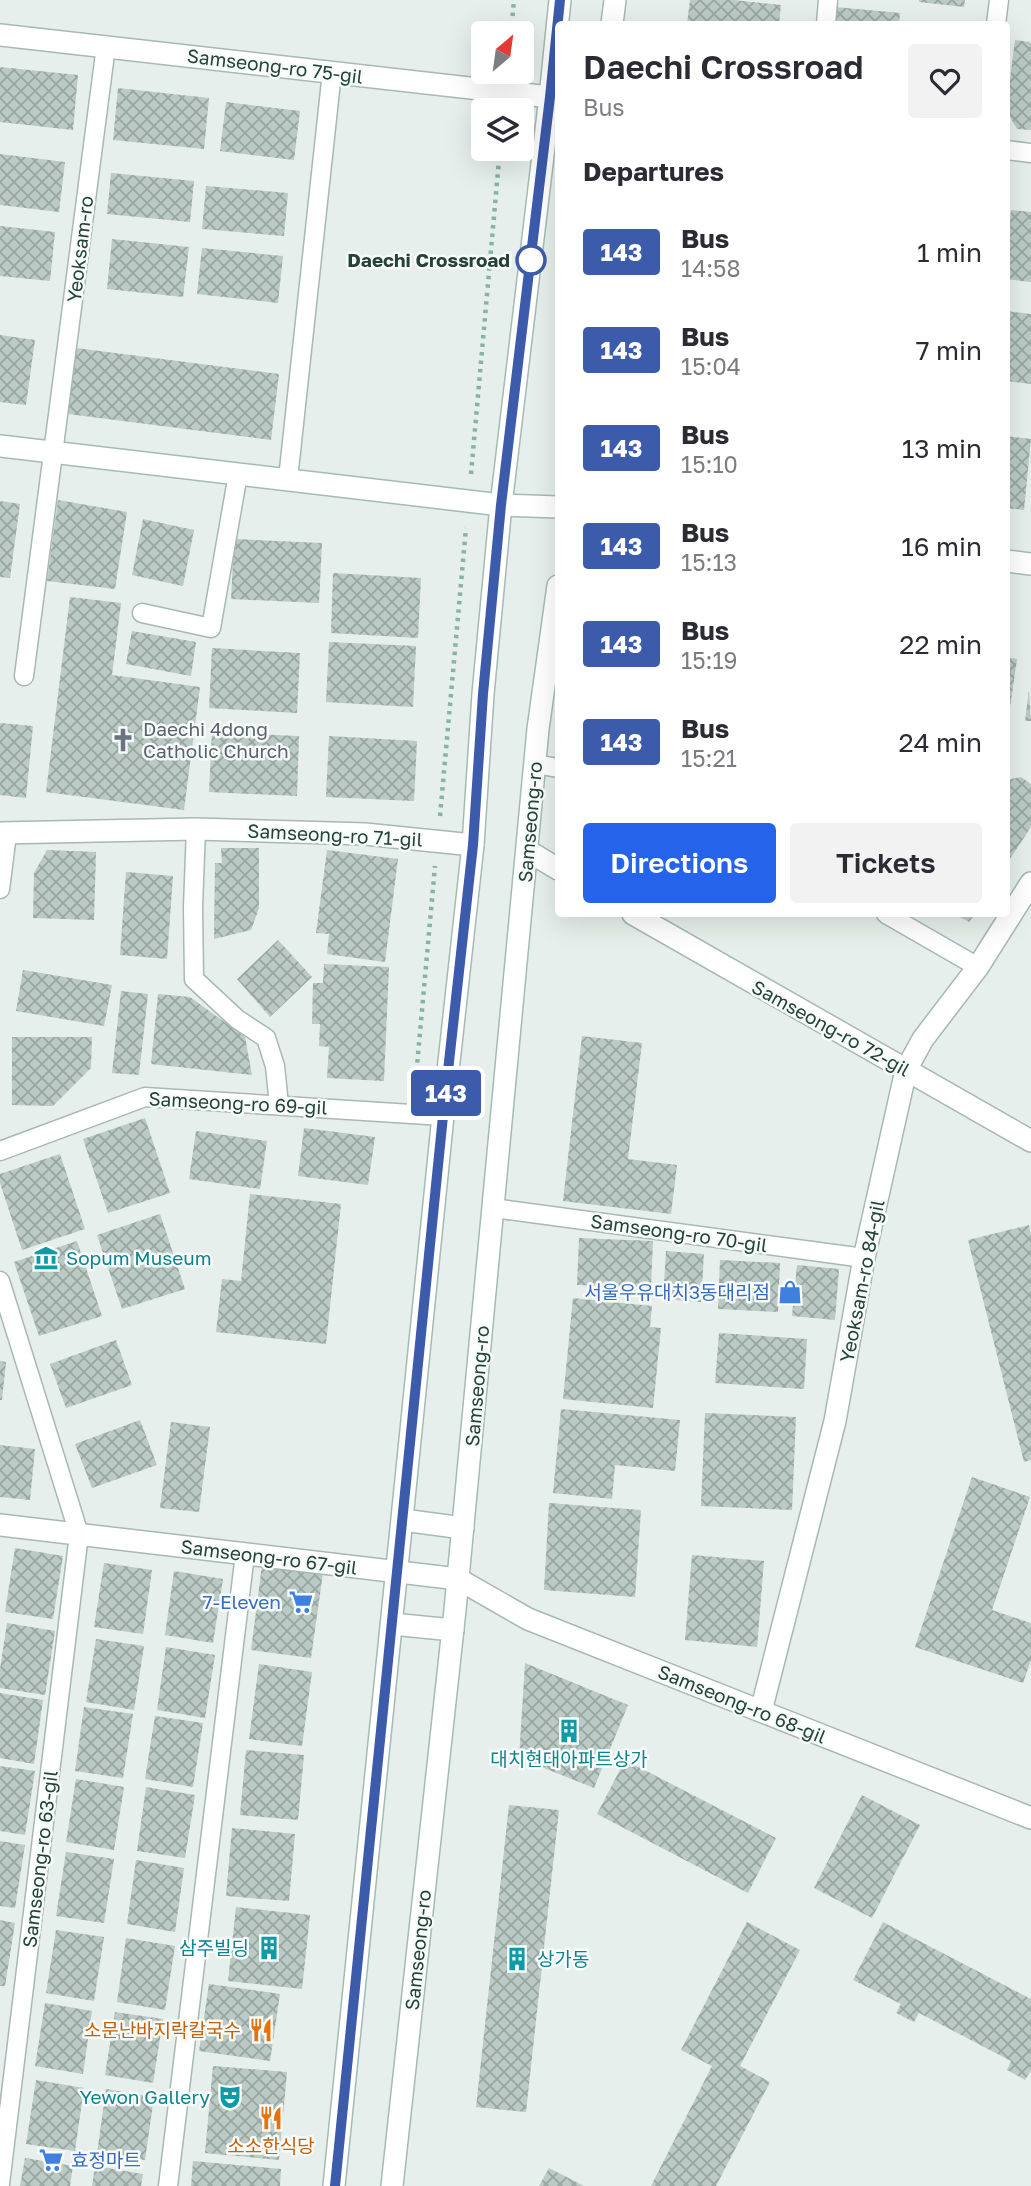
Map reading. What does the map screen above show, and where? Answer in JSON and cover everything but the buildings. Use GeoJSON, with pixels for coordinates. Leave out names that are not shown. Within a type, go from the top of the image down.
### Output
{"type":"FeatureCollection","features":[{"type":"Feature","properties":{"kind":"main road"},"geometry":{"type":"LineString","coordinates":[[558,21],[560,0]]}},
{"type":"Feature","properties":{"kind":"main road"},"geometry":{"type":"LineString","coordinates":[[612,21],[615,0]]}},
{"type":"Feature","properties":{"kind":"main road","name":"Samseong-ro 75-gil"},"geometry":{"type":"LineString","coordinates":[[0,35],[550,97]]}},
{"type":"Feature","properties":{"kind":"main road"},"geometry":{"type":"LineString","coordinates":[[334,2186],[473,845],[483,694],[501,505],[555,48]]}},
{"type":"Feature","properties":{"kind":"main road"},"geometry":{"type":"LineString","coordinates":[[0,446],[501,505],[555,508]]}},
{"type":"Feature","properties":{"kind":"main road"},"geometry":{"type":"LineString","coordinates":[[1010,561],[1031,564]]}},
{"type":"Feature","properties":{"kind":"main road","name":"Samseong-ro"},"geometry":{"type":"LineString","coordinates":[[392,2186],[453,1630],[535,764],[555,609]]}},
{"type":"Feature","properties":{"kind":"main road","name":"Samseong-ro 71-gil"},"geometry":{"type":"LineString","coordinates":[[4,833],[196,829],[365,834],[473,845]]}},
{"type":"Feature","properties":{"kind":"main road"},"geometry":{"type":"LineString","coordinates":[[528,851],[555,867]]}},
{"type":"Feature","properties":{"kind":"main road","name":"Yeoksam-ro 84-gil"},"geometry":{"type":"LineString","coordinates":[[1010,916],[1031,883]]}},
{"type":"Feature","properties":{"kind":"main road","name":"Samseong-ro 72-gil"},"geometry":{"type":"LineString","coordinates":[[638,917],[1031,1141]]}},
{"type":"Feature","properties":{"kind":"main road","name":"Yeoksam-ro 84-gil"},"geometry":{"type":"LineString","coordinates":[[761,1711],[835,1422],[864,1258],[906,1070],[923,1040],[978,967],[1010,917]]}},
{"type":"Feature","properties":{"kind":"main road"},"geometry":{"type":"LineString","coordinates":[[402,1520],[463,1528]]}},
{"type":"Feature","properties":{"kind":"main road","name":"Samseong-ro 67-gil"},"geometry":{"type":"LineString","coordinates":[[0,1525],[458,1579]]}},
{"type":"Feature","properties":{"kind":"main road","name":"Samseong-ro 68-gil"},"geometry":{"type":"LineString","coordinates":[[458,1579],[528,1619],[1031,1818]]}},
{"type":"Feature","properties":{"kind":"main road"},"geometry":{"type":"LineString","coordinates":[[392,1624],[453,1630]]}},
{"type":"Feature","properties":{"kind":"lane"},"geometry":{"type":"LineString","coordinates":[[826,21],[828,0]]}},
{"type":"Feature","properties":{"kind":"lane"},"geometry":{"type":"LineString","coordinates":[[996,21],[999,0]]}},
{"type":"Feature","properties":{"kind":"lane","name":"Yeoksam-ro"},"geometry":{"type":"LineString","coordinates":[[24,676],[106,46]]}},
{"type":"Feature","properties":{"kind":"lane"},"geometry":{"type":"LineString","coordinates":[[288,479],[332,72]]}},
{"type":"Feature","properties":{"kind":"lane"},"geometry":{"type":"LineString","coordinates":[[1010,150],[1031,153]]}},
{"type":"Feature","properties":{"kind":"lane"},"geometry":{"type":"LineString","coordinates":[[142,613],[211,628],[238,474]]}},
{"type":"Feature","properties":{"kind":"lane"},"geometry":{"type":"LineString","coordinates":[[535,764],[555,767]]}},
{"type":"Feature","properties":{"kind":"lane"},"geometry":{"type":"LineString","coordinates":[[196,829],[194,979],[237,1019],[266,1038],[275,1066],[279,1105]]}},
{"type":"Feature","properties":{"kind":"lane","name":"Samseong-ro 71-gil"},"geometry":{"type":"LineString","coordinates":[[0,889],[4,833]]}},
{"type":"Feature","properties":{"kind":"lane"},"geometry":{"type":"LineString","coordinates":[[891,917],[978,967]]}},
{"type":"Feature","properties":{"kind":"lane","name":"Samseong-ro 69-gil"},"geometry":{"type":"LineString","coordinates":[[0,1151],[145,1097],[443,1116]]}},
{"type":"Feature","properties":{"kind":"lane","name":"Samseong-ro 70-gil"},"geometry":{"type":"LineString","coordinates":[[493,1208],[864,1258]]}},
{"type":"Feature","properties":{"kind":"lane"},"geometry":{"type":"LineString","coordinates":[[0,1281],[79,1534]]}},
{"type":"Feature","properties":{"kind":"lane","name":"Samseong-ro 63-gil"},"geometry":{"type":"LineString","coordinates":[[0,2184],[79,1534]]}},
{"type":"Feature","properties":{"kind":"lane"},"geometry":{"type":"LineString","coordinates":[[168,2186],[245,1554]]}},
{"type":"Feature","properties":{"kind":"path"},"geometry":{"type":"LineString","coordinates":[[512,21],[514,0]]}},
{"type":"Feature","properties":{"kind":"bus line","name":"143"},"geometry":{"type":"LineString","coordinates":[[558,21],[560,0]]}},
{"type":"Feature","properties":{"kind":"bus line","name":"143"},"geometry":{"type":"LineString","coordinates":[[335,2186],[443,1116],[473,845],[483,694],[501,505],[555,48]]}},
{"type":"Feature","properties":{"kind":"place","name":"Daechi Crossroad"},"geometry":{"type":"Point","coordinates":[531,260]}},
{"type":"Feature","properties":{"kind":"place","name":"Daechi 4dong Catholic Church"},"geometry":{"type":"Point","coordinates":[123,740]}},
{"type":"Feature","properties":{"kind":"place","name":"Sopum Museum"},"geometry":{"type":"Point","coordinates":[46,1258]}},
{"type":"Feature","properties":{"kind":"place","name":"서울우유대치3동대리점"},"geometry":{"type":"Point","coordinates":[790,1292]}},
{"type":"Feature","properties":{"kind":"place","name":"7-Eleven"},"geometry":{"type":"Point","coordinates":[301,1602]}},
{"type":"Feature","properties":{"kind":"place","name":"대치현대아파트상가"},"geometry":{"type":"Point","coordinates":[569,1731]}},
{"type":"Feature","properties":{"kind":"place","name":"삼주빌딩"},"geometry":{"type":"Point","coordinates":[269,1948]}},
{"type":"Feature","properties":{"kind":"place","name":"상가동"},"geometry":{"type":"Point","coordinates":[517,1959]}},
{"type":"Feature","properties":{"kind":"place","name":"소문난바지락칼국수"},"geometry":{"type":"Point","coordinates":[261,2030]}},
{"type":"Feature","properties":{"kind":"place","name":"Yewon Gallery"},"geometry":{"type":"Point","coordinates":[230,2097]}},
{"type":"Feature","properties":{"kind":"place","name":"소소한식당"},"geometry":{"type":"Point","coordinates":[271,2118]}},
{"type":"Feature","properties":{"kind":"place","name":"효정마트"},"geometry":{"type":"Point","coordinates":[51,2160]}}]}
